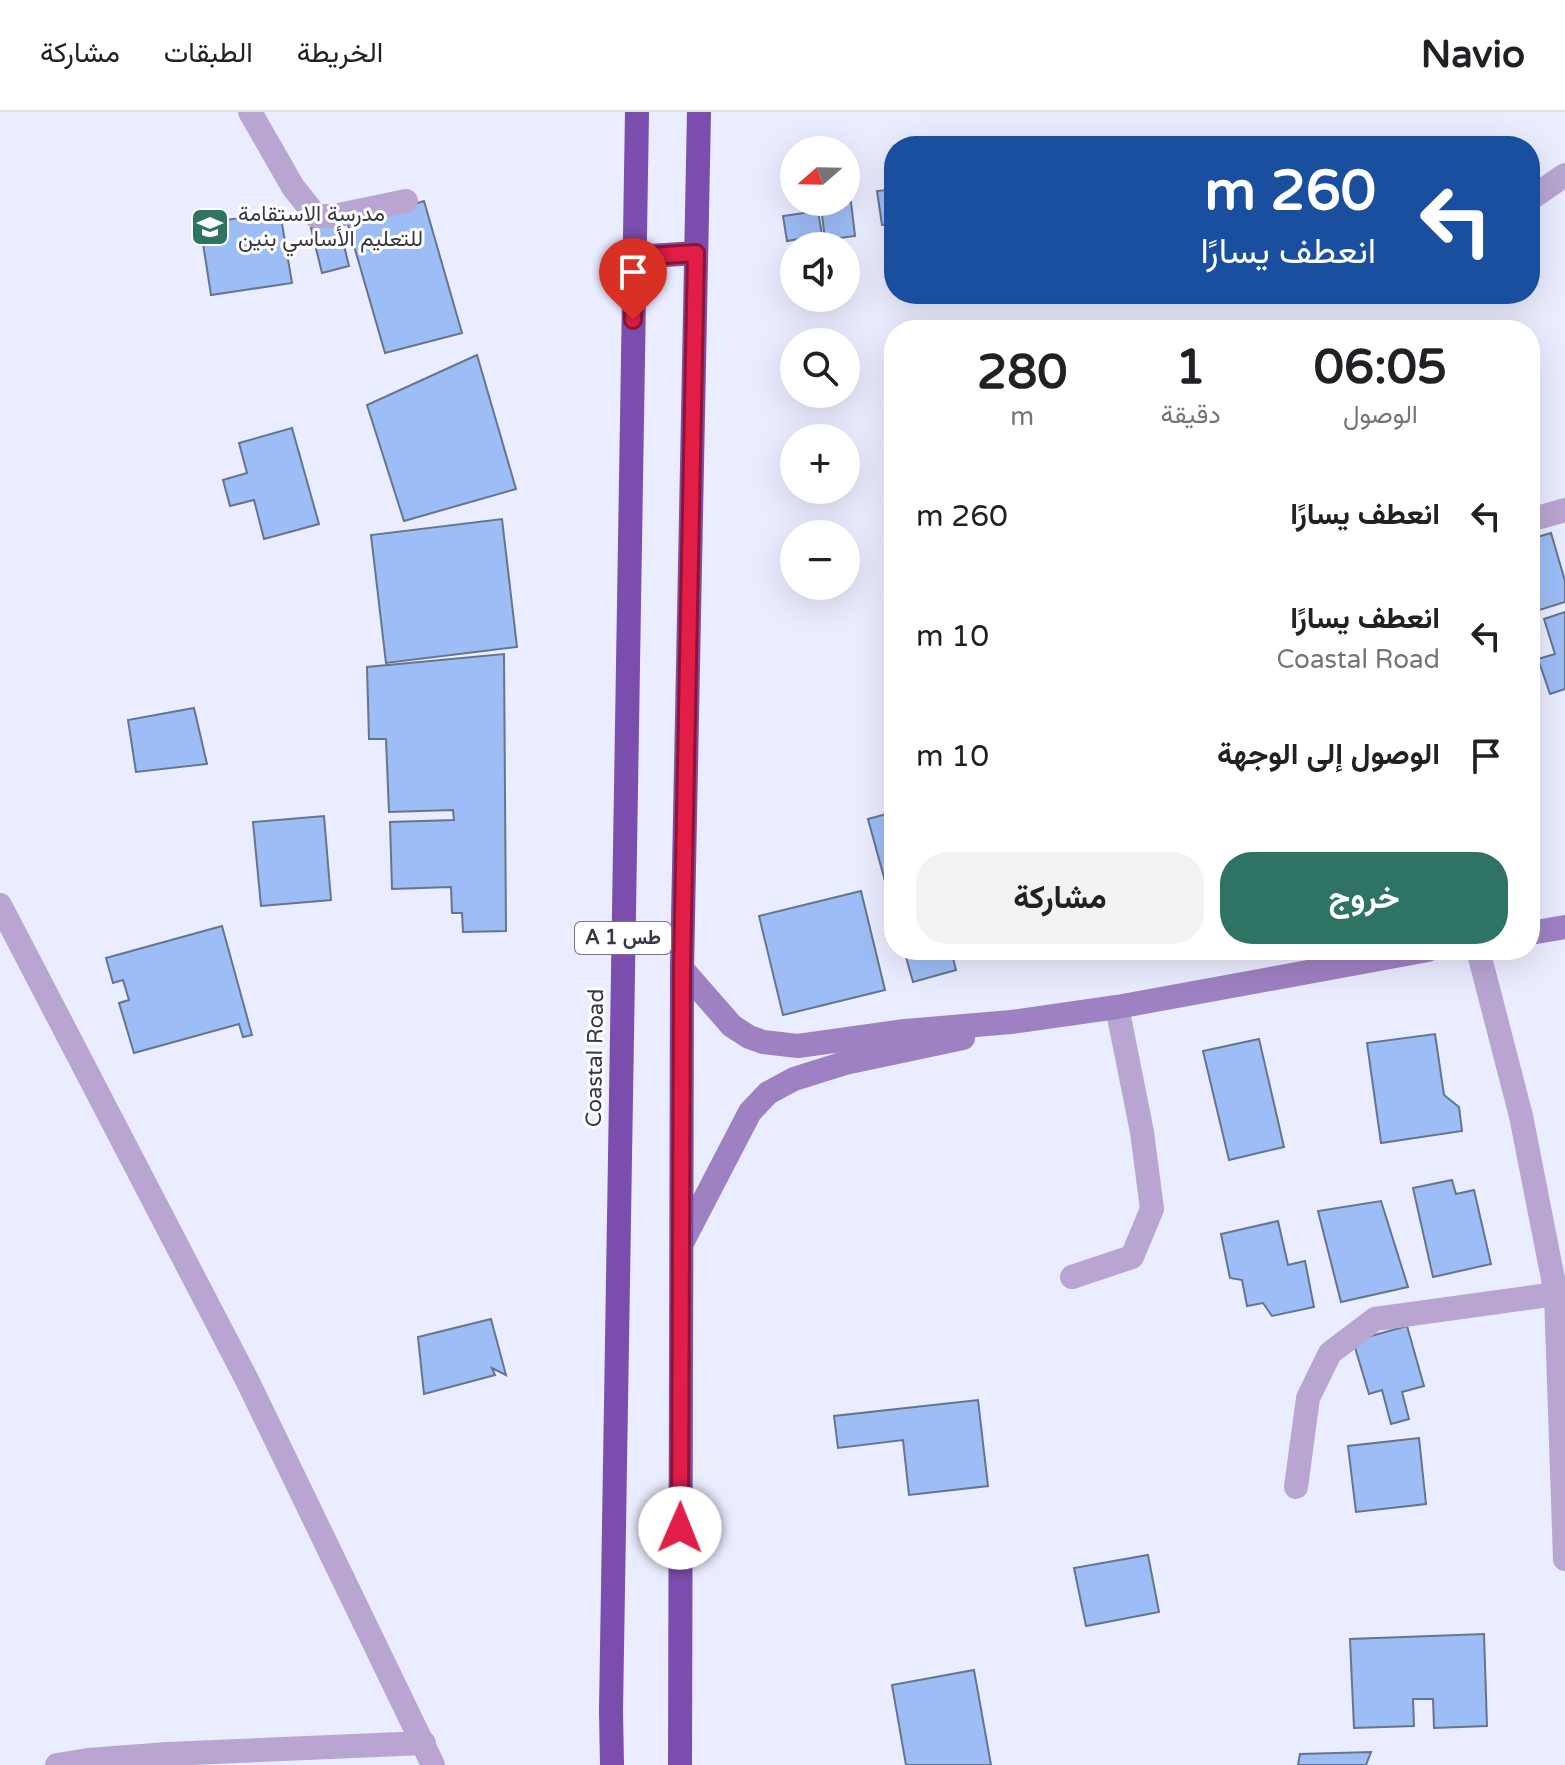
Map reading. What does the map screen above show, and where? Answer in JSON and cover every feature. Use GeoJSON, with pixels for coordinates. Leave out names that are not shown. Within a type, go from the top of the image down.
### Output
{"type":"FeatureCollection","features":[{"type":"Feature","properties":{"kind":"highway","name":"Coastal Road"},"geometry":{"type":"LineString","coordinates":[[612,1765],[637,112]]}},
{"type":"Feature","properties":{"kind":"highway"},"geometry":{"type":"LineString","coordinates":[[680,1765],[682,969],[699,112]]}},
{"type":"Feature","properties":{"kind":"highway"},"geometry":{"type":"LineString","coordinates":[[635,257],[696,253]]}},
{"type":"Feature","properties":{"kind":"street"},"geometry":{"type":"LineString","coordinates":[[250,112],[293,187],[316,216],[334,216],[406,201]]}},
{"type":"Feature","properties":{"kind":"street"},"geometry":{"type":"LineString","coordinates":[[1540,192],[1565,175]]}},
{"type":"Feature","properties":{"kind":"street"},"geometry":{"type":"LineString","coordinates":[[1540,517],[1565,510]]}},
{"type":"Feature","properties":{"kind":"street"},"geometry":{"type":"LineString","coordinates":[[0,905],[248,1382],[428,1754],[168,1754],[57,1765]]}},
{"type":"Feature","properties":{"kind":"street"},"geometry":{"type":"LineString","coordinates":[[1540,931],[1565,927]]}},
{"type":"Feature","properties":{"kind":"street"},"geometry":{"type":"LineString","coordinates":[[682,969],[732,1026],[763,1042],[798,1046],[1117,1007],[1373,960]]}},
{"type":"Feature","properties":{"kind":"street"},"geometry":{"type":"LineString","coordinates":[[1481,960],[1521,1116],[1556,1294],[1565,1559]]}},
{"type":"Feature","properties":{"kind":"street"},"geometry":{"type":"LineString","coordinates":[[1072,1277],[1132,1257],[1152,1209],[1142,1132],[1117,1007]]}},
{"type":"Feature","properties":{"kind":"street"},"geometry":{"type":"LineString","coordinates":[[683,1241],[750,1112],[768,1093],[794,1079],[845,1063],[953,1042],[1011,1022]]}},
{"type":"Feature","properties":{"kind":"street"},"geometry":{"type":"LineString","coordinates":[[1296,1487],[1308,1398],[1330,1353],[1375,1319],[1556,1294]]}},
{"type":"Feature","properties":{"kind":"building"},"geometry":{"type":"Polygon","coordinates":[[[884,190],[884,225],[882,225],[877,191],[884,190]]]}},
{"type":"Feature","properties":{"kind":"building"},"geometry":{"type":"Polygon","coordinates":[[[424,201],[462,333],[385,353],[348,225],[424,201]]]}},
{"type":"Feature","properties":{"kind":"building"},"geometry":{"type":"Polygon","coordinates":[[[280,212],[292,283],[211,295],[200,224],[280,212]]]}},
{"type":"Feature","properties":{"kind":"building"},"geometry":{"type":"Polygon","coordinates":[[[783,216],[819,216],[822,232],[786,232],[783,216]]]}},
{"type":"Feature","properties":{"kind":"building"},"geometry":{"type":"Polygon","coordinates":[[[822,216],[853,216],[855,232],[824,232],[822,216]]]}},
{"type":"Feature","properties":{"kind":"building"},"geometry":{"type":"Polygon","coordinates":[[[338,221],[349,266],[322,273],[311,228],[338,221]]]}},
{"type":"Feature","properties":{"kind":"building"},"geometry":{"type":"Polygon","coordinates":[[[477,355],[516,489],[404,521],[367,405],[477,355]]]}},
{"type":"Feature","properties":{"kind":"building"},"geometry":{"type":"Polygon","coordinates":[[[292,428],[319,524],[264,539],[254,500],[230,506],[223,480],[247,473],[239,443],[292,428]]]}},
{"type":"Feature","properties":{"kind":"building"},"geometry":{"type":"Polygon","coordinates":[[[502,519],[517,647],[386,663],[371,535],[502,519]]]}},
{"type":"Feature","properties":{"kind":"building"},"geometry":{"type":"Polygon","coordinates":[[[1551,533],[1565,581],[1565,602],[1540,610],[1540,536],[1551,533]]]}},
{"type":"Feature","properties":{"kind":"building"},"geometry":{"type":"Polygon","coordinates":[[[1565,612],[1565,689],[1550,694],[1540,658],[1555,654],[1544,619],[1565,612]]]}},
{"type":"Feature","properties":{"kind":"building"},"geometry":{"type":"Polygon","coordinates":[[[504,654],[506,931],[463,932],[462,913],[452,913],[451,887],[392,889],[390,822],[454,820],[453,810],[389,812],[386,739],[369,739],[367,667],[504,654]]]}},
{"type":"Feature","properties":{"kind":"building"},"geometry":{"type":"Polygon","coordinates":[[[194,708],[207,764],[136,772],[128,720],[194,708]]]}},
{"type":"Feature","properties":{"kind":"building"},"geometry":{"type":"Polygon","coordinates":[[[884,815],[884,877],[868,819],[884,815]]]}},
{"type":"Feature","properties":{"kind":"building"},"geometry":{"type":"Polygon","coordinates":[[[324,816],[331,900],[261,906],[253,822],[324,816]]]}},
{"type":"Feature","properties":{"kind":"building"},"geometry":{"type":"Polygon","coordinates":[[[861,891],[885,990],[783,1015],[759,916],[861,891]]]}},
{"type":"Feature","properties":{"kind":"building"},"geometry":{"type":"Polygon","coordinates":[[[222,926],[252,1035],[243,1037],[239,1024],[134,1053],[119,1003],[129,1000],[123,980],[113,983],[106,958],[222,926]]]}},
{"type":"Feature","properties":{"kind":"building"},"geometry":{"type":"Polygon","coordinates":[[[907,960],[954,960],[956,970],[913,982],[907,960]]]}},
{"type":"Feature","properties":{"kind":"building"},"geometry":{"type":"Polygon","coordinates":[[[1435,1034],[1444,1095],[1459,1107],[1462,1131],[1381,1143],[1367,1043],[1435,1034]]]}},
{"type":"Feature","properties":{"kind":"building"},"geometry":{"type":"Polygon","coordinates":[[[1259,1039],[1284,1147],[1229,1160],[1203,1051],[1259,1039]]]}},
{"type":"Feature","properties":{"kind":"building"},"geometry":{"type":"Polygon","coordinates":[[[1452,1180],[1456,1194],[1474,1190],[1491,1264],[1433,1277],[1413,1188],[1452,1180]]]}},
{"type":"Feature","properties":{"kind":"building"},"geometry":{"type":"Polygon","coordinates":[[[1381,1201],[1408,1287],[1341,1302],[1318,1211],[1381,1201]]]}},
{"type":"Feature","properties":{"kind":"building"},"geometry":{"type":"Polygon","coordinates":[[[1278,1221],[1288,1265],[1305,1261],[1314,1307],[1272,1316],[1263,1303],[1247,1306],[1242,1280],[1230,1278],[1221,1234],[1278,1221]]]}},
{"type":"Feature","properties":{"kind":"building"},"geometry":{"type":"Polygon","coordinates":[[[491,1319],[506,1375],[492,1368],[495,1375],[424,1394],[418,1337],[491,1319]]]}},
{"type":"Feature","properties":{"kind":"building"},"geometry":{"type":"Polygon","coordinates":[[[1407,1326],[1424,1386],[1402,1392],[1409,1419],[1391,1424],[1382,1390],[1369,1394],[1353,1341],[1407,1326]]]}},
{"type":"Feature","properties":{"kind":"building"},"geometry":{"type":"Polygon","coordinates":[[[978,1400],[988,1486],[909,1495],[903,1440],[838,1448],[834,1416],[978,1400]]]}},
{"type":"Feature","properties":{"kind":"building"},"geometry":{"type":"Polygon","coordinates":[[[1419,1438],[1426,1504],[1356,1512],[1348,1446],[1419,1438]]]}},
{"type":"Feature","properties":{"kind":"building"},"geometry":{"type":"Polygon","coordinates":[[[1148,1555],[1159,1612],[1086,1626],[1074,1568],[1148,1555]]]}},
{"type":"Feature","properties":{"kind":"building"},"geometry":{"type":"Polygon","coordinates":[[[1484,1634],[1487,1726],[1434,1728],[1433,1699],[1413,1699],[1414,1726],[1354,1728],[1350,1639],[1484,1634]]]}},
{"type":"Feature","properties":{"kind":"building"},"geometry":{"type":"Polygon","coordinates":[[[974,1670],[991,1765],[906,1765],[892,1685],[974,1670]]]}},
{"type":"Feature","properties":{"kind":"building"},"geometry":{"type":"Polygon","coordinates":[[[1371,1752],[1366,1765],[1298,1765],[1300,1754],[1371,1752]]]}},
{"type":"Feature","properties":{"kind":"place","name":"مدرسة الاستقامة للتعليم الأساسي بنين"},"geometry":{"type":"Point","coordinates":[210,227]}},
{"type":"Feature","properties":{"kind":"route"},"geometry":{"type":"LineString","coordinates":[[633,320],[635,257],[696,253],[682,969],[680,1528]]}}]}
